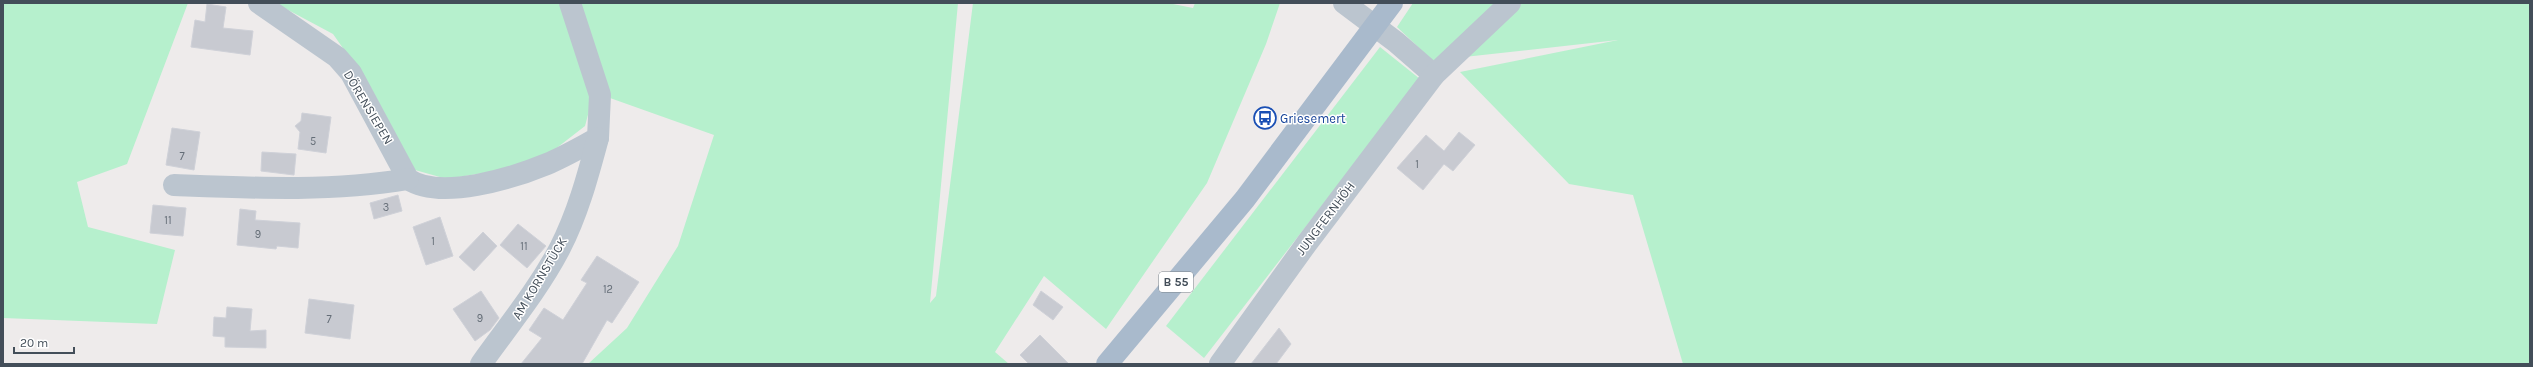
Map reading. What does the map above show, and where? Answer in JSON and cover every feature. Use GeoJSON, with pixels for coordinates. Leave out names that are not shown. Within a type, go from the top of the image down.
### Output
{"type":"FeatureCollection","features":[{"type":"Feature","properties":{"kind":"main road","name":"B 55"},"geometry":{"type":"LineString","coordinates":[[1107,364],[1245,199],[1392,3]]}},
{"type":"Feature","properties":{"kind":"street","name":"DÖRENSIEPEN"},"geometry":{"type":"LineString","coordinates":[[259,3],[337,57],[351,73],[408,179]]}},
{"type":"Feature","properties":{"kind":"street","name":"AM KORNSTÜCK"},"geometry":{"type":"LineString","coordinates":[[481,364],[517,317],[560,247],[580,199],[598,138],[600,95],[570,3]]}},
{"type":"Feature","properties":{"kind":"street"},"geometry":{"type":"LineString","coordinates":[[1344,3],[1396,42],[1434,75]]}},
{"type":"Feature","properties":{"kind":"street","name":"JUNGFERNHÖH"},"geometry":{"type":"LineString","coordinates":[[1220,364],[1307,243],[1434,75],[1510,3]]}},
{"type":"Feature","properties":{"kind":"street"},"geometry":{"type":"LineString","coordinates":[[174,185],[256,188],[364,186],[408,179],[424,186],[448,188],[497,181],[547,164],[598,138]]}},
{"type":"Feature","properties":{"kind":"green space"},"geometry":{"type":"Polygon","coordinates":[[[3,3],[188,3],[127,164],[77,182],[88,227],[175,250],[157,324],[3,318],[3,3]]]}},
{"type":"Feature","properties":{"kind":"green space"},"geometry":{"type":"Polygon","coordinates":[[[275,3],[563,3],[593,96],[585,126],[536,164],[447,179],[415,170],[371,88],[333,34],[275,3]]]}},
{"type":"Feature","properties":{"kind":"green space"},"geometry":{"type":"Polygon","coordinates":[[[580,3],[958,3],[930,303],[936,296],[973,3],[1168,3],[1193,8],[1195,3],[1280,3],[1266,44],[1207,183],[1106,329],[1044,276],[995,352],[1009,364],[588,364],[627,328],[678,246],[714,135],[610,98],[580,3]]]}},
{"type":"Feature","properties":{"kind":"green space"},"geometry":{"type":"Polygon","coordinates":[[[1413,3],[1495,3],[1435,63],[1397,27],[1413,3]]]}},
{"type":"Feature","properties":{"kind":"green space"},"geometry":{"type":"Polygon","coordinates":[[[1513,3],[2530,3],[2530,364],[1683,364],[1633,195],[1569,184],[1460,72],[1618,40],[1446,59],[1513,3]]]}},
{"type":"Feature","properties":{"kind":"green space"},"geometry":{"type":"Polygon","coordinates":[[[1380,47],[1420,79],[1204,358],[1166,326],[1380,47]]]}},
{"type":"Feature","properties":{"kind":"building"},"geometry":{"type":"Polygon","coordinates":[[[207,4],[226,7],[223,28],[253,31],[250,55],[191,47],[195,20],[205,22],[207,4]]]}},
{"type":"Feature","properties":{"kind":"building"},"geometry":{"type":"Polygon","coordinates":[[[302,113],[331,117],[326,153],[298,149],[300,132],[295,126],[301,121],[302,113]]]}},
{"type":"Feature","properties":{"kind":"building"},"geometry":{"type":"Polygon","coordinates":[[[172,128],[200,132],[194,170],[166,165],[172,128]]]}},
{"type":"Feature","properties":{"kind":"building"},"geometry":{"type":"Polygon","coordinates":[[[1459,132],[1475,145],[1453,171],[1444,164],[1423,190],[1397,168],[1426,135],[1444,151],[1459,132]]]}},
{"type":"Feature","properties":{"kind":"building"},"geometry":{"type":"Polygon","coordinates":[[[262,152],[296,154],[294,175],[261,171],[262,152]]]}},
{"type":"Feature","properties":{"kind":"building"},"geometry":{"type":"Polygon","coordinates":[[[398,195],[402,211],[374,219],[370,203],[398,195]]]}},
{"type":"Feature","properties":{"kind":"building"},"geometry":{"type":"Polygon","coordinates":[[[153,205],[186,208],[183,236],[150,233],[153,205]]]}},
{"type":"Feature","properties":{"kind":"building"},"geometry":{"type":"Polygon","coordinates":[[[240,209],[256,211],[255,220],[300,223],[298,248],[277,246],[276,249],[237,245],[240,209]]]}},
{"type":"Feature","properties":{"kind":"building"},"geometry":{"type":"Polygon","coordinates":[[[440,217],[453,256],[426,265],[413,227],[440,217]]]}},
{"type":"Feature","properties":{"kind":"building"},"geometry":{"type":"Polygon","coordinates":[[[518,224],[546,246],[527,268],[500,245],[518,224]]]}},
{"type":"Feature","properties":{"kind":"building"},"geometry":{"type":"Polygon","coordinates":[[[483,232],[497,246],[474,271],[459,257],[483,232]]]}},
{"type":"Feature","properties":{"kind":"building"},"geometry":{"type":"Polygon","coordinates":[[[597,256],[639,282],[612,323],[607,320],[582,364],[521,364],[542,338],[529,330],[544,308],[563,320],[587,283],[581,280],[597,256]]]}},
{"type":"Feature","properties":{"kind":"building"},"geometry":{"type":"Polygon","coordinates":[[[481,291],[499,318],[490,330],[475,341],[453,309],[481,291]]]}},
{"type":"Feature","properties":{"kind":"building"},"geometry":{"type":"Polygon","coordinates":[[[1041,291],[1063,307],[1053,320],[1033,305],[1041,291]]]}},
{"type":"Feature","properties":{"kind":"building"},"geometry":{"type":"Polygon","coordinates":[[[309,299],[354,305],[350,339],[305,333],[309,299]]]}},
{"type":"Feature","properties":{"kind":"building"},"geometry":{"type":"Polygon","coordinates":[[[227,307],[252,309],[250,331],[266,330],[266,348],[225,347],[225,337],[213,336],[214,317],[226,318],[227,307]]]}},
{"type":"Feature","properties":{"kind":"building"},"geometry":{"type":"Polygon","coordinates":[[[1279,328],[1291,344],[1276,364],[1251,364],[1279,328]]]}},
{"type":"Feature","properties":{"kind":"building"},"geometry":{"type":"Polygon","coordinates":[[[1040,335],[1069,364],[1029,364],[1020,355],[1040,335]]]}},
{"type":"Feature","properties":{"kind":"place","name":"Griesemert"},"geometry":{"type":"Point","coordinates":[1265,118]}}]}
